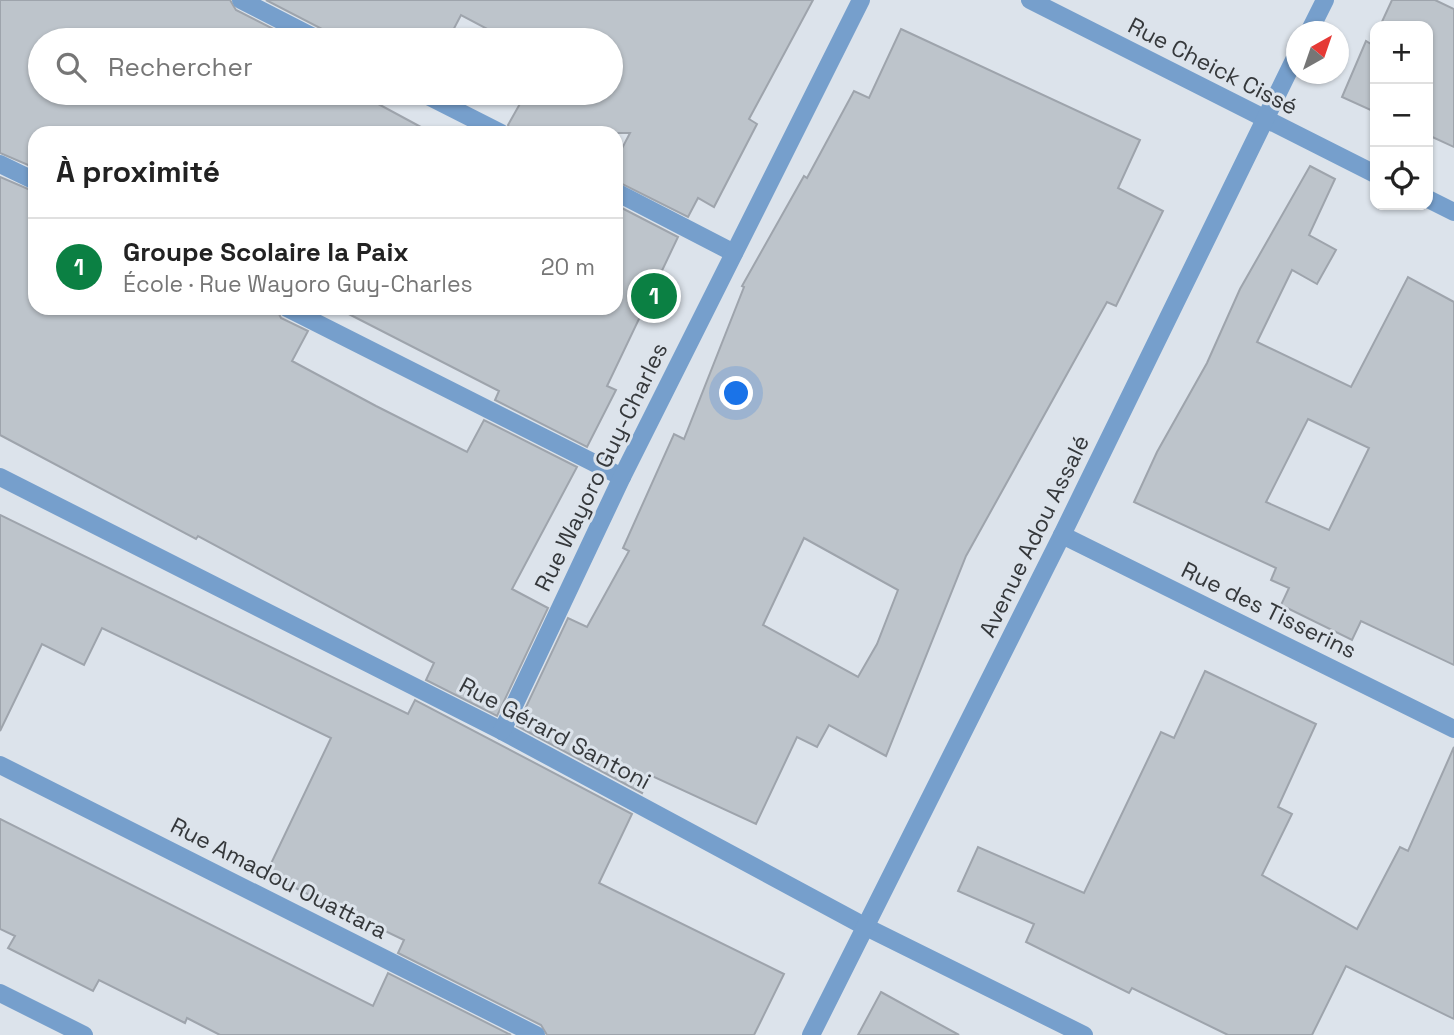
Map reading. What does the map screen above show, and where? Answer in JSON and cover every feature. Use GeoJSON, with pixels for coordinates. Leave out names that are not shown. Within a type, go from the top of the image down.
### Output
{"type":"FeatureCollection","features":[{"type":"Feature","properties":{"kind":"street"},"geometry":{"type":"LineString","coordinates":[[241,0],[296,28]]}},
{"type":"Feature","properties":{"kind":"street","name":"Rue Wayoro Guy-Charles"},"geometry":{"type":"LineString","coordinates":[[502,731],[622,477],[861,0]]}},
{"type":"Feature","properties":{"kind":"street","name":"Rue Cheick Cissé"},"geometry":{"type":"LineString","coordinates":[[1030,0],[1370,172]]}},
{"type":"Feature","properties":{"kind":"street"},"geometry":{"type":"LineString","coordinates":[[1314,21],[1325,0]]}},
{"type":"Feature","properties":{"kind":"street","name":"Avenue Adou Assalé"},"geometry":{"type":"LineString","coordinates":[[811,1035],[1062,535],[1286,77]]}},
{"type":"Feature","properties":{"kind":"street"},"geometry":{"type":"LineString","coordinates":[[445,105],[486,126]]}},
{"type":"Feature","properties":{"kind":"street"},"geometry":{"type":"LineString","coordinates":[[0,164],[28,178]]}},
{"type":"Feature","properties":{"kind":"street"},"geometry":{"type":"LineString","coordinates":[[623,196],[734,253]]}},
{"type":"Feature","properties":{"kind":"street"},"geometry":{"type":"LineString","coordinates":[[1433,202],[1454,212]]}},
{"type":"Feature","properties":{"kind":"street"},"geometry":{"type":"LineString","coordinates":[[301,315],[622,477]]}},
{"type":"Feature","properties":{"kind":"street","name":"Rue Gérard Santoni"},"geometry":{"type":"LineString","coordinates":[[0,477],[502,731],[866,927],[1084,1035]]}},
{"type":"Feature","properties":{"kind":"street","name":"Rue des Tisserins"},"geometry":{"type":"LineString","coordinates":[[1062,535],[1454,729]]}},
{"type":"Feature","properties":{"kind":"street","name":"Rue Amadou Ouattara"},"geometry":{"type":"LineString","coordinates":[[0,765],[536,1035]]}},
{"type":"Feature","properties":{"kind":"street"},"geometry":{"type":"LineString","coordinates":[[0,993],[84,1035]]}},
{"type":"Feature","properties":{"kind":"building"},"geometry":{"type":"Polygon","coordinates":[[[0,0],[230,0],[236,10],[271,28],[28,28],[28,105],[380,105],[419,126],[28,126],[28,165],[0,153],[0,0]]]}},
{"type":"Feature","properties":{"kind":"building"},"geometry":{"type":"Polygon","coordinates":[[[266,0],[813,0],[749,119],[757,124],[714,207],[698,198],[688,217],[623,184],[623,146],[630,133],[623,133],[623,126],[508,125],[519,105],[623,105],[623,28],[485,28],[461,15],[454,28],[320,28],[266,0]]]}},
{"type":"Feature","properties":{"kind":"building"},"geometry":{"type":"Polygon","coordinates":[[[1392,0],[1435,0],[1454,9],[1454,147],[1433,137],[1433,21],[1382,21],[1392,0]]]}},
{"type":"Feature","properties":{"kind":"building"},"geometry":{"type":"Polygon","coordinates":[[[901,29],[1140,140],[1118,188],[1163,211],[1116,306],[1107,302],[966,556],[886,756],[829,725],[817,747],[797,737],[756,824],[650,775],[642,793],[517,726],[568,618],[587,627],[629,551],[623,548],[674,434],[684,439],[744,287],[742,286],[804,176],[807,178],[854,91],[869,98],[901,29]],[[804,538],[763,625],[858,677],[877,644],[898,590],[804,538]]]}},
{"type":"Feature","properties":{"kind":"building"},"geometry":{"type":"Polygon","coordinates":[[[1366,41],[1370,43],[1370,110],[1342,97],[1366,41]]]}},
{"type":"Feature","properties":{"kind":"building"},"geometry":{"type":"Polygon","coordinates":[[[1310,166],[1335,179],[1309,235],[1336,250],[1317,284],[1292,270],[1257,342],[1351,387],[1408,277],[1454,302],[1454,665],[1361,621],[1352,640],[1281,605],[1289,588],[1271,580],[1276,568],[1134,502],[1157,452],[1207,363],[1240,289],[1310,166]],[[1308,419],[1266,502],[1329,530],[1369,448],[1308,419]]]}},
{"type":"Feature","properties":{"kind":"building"},"geometry":{"type":"Polygon","coordinates":[[[0,177],[28,189],[28,315],[280,315],[308,331],[292,361],[376,406],[467,452],[484,420],[577,467],[512,589],[548,608],[497,716],[426,680],[434,663],[198,536],[196,539],[0,435],[0,177]]]}},
{"type":"Feature","properties":{"kind":"building"},"geometry":{"type":"Polygon","coordinates":[[[623,209],[678,237],[607,386],[616,390],[587,447],[495,400],[499,391],[351,315],[623,315],[623,209]]]}},
{"type":"Feature","properties":{"kind":"building"},"geometry":{"type":"Polygon","coordinates":[[[0,515],[408,714],[415,700],[632,814],[599,883],[784,974],[754,1035],[547,1035],[541,1025],[398,953],[404,940],[266,874],[331,738],[102,628],[84,665],[42,644],[0,731],[0,515]]]}},
{"type":"Feature","properties":{"kind":"building"},"geometry":{"type":"Polygon","coordinates":[[[1205,671],[1316,724],[1278,807],[1292,814],[1262,875],[1357,929],[1400,847],[1408,851],[1454,747],[1454,1019],[1346,966],[1312,1035],[1228,1035],[1132,988],[1129,993],[1026,942],[1034,924],[958,891],[978,847],[1084,893],[1161,732],[1174,738],[1205,671]]]}},
{"type":"Feature","properties":{"kind":"building"},"geometry":{"type":"Polygon","coordinates":[[[0,819],[373,1006],[388,973],[511,1035],[220,1035],[187,1018],[185,1023],[99,980],[93,991],[8,948],[15,936],[0,929],[0,819]]]}},
{"type":"Feature","properties":{"kind":"building"},"geometry":{"type":"Polygon","coordinates":[[[881,992],[959,1035],[858,1035],[881,992]]]}},
{"type":"Feature","properties":{"kind":"place","name":"Groupe Scolaire la Paix"},"geometry":{"type":"Point","coordinates":[654,296]}}]}
